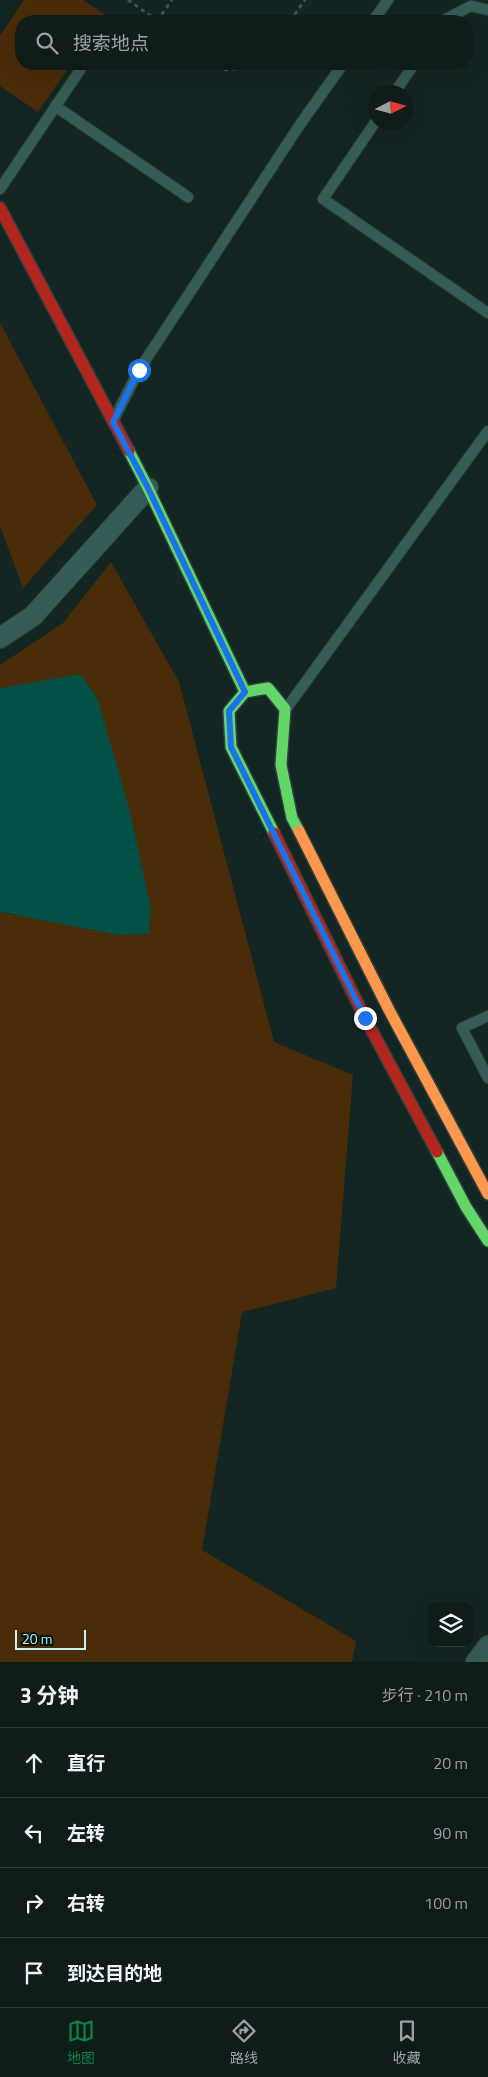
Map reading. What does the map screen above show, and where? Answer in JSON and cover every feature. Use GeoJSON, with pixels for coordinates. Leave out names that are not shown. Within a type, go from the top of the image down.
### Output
{"type":"FeatureCollection","features":[{"type":"Feature","properties":{"kind":"street"},"geometry":{"type":"LineString","coordinates":[[0,208],[148,488],[245,692]]}},
{"type":"Feature","properties":{"kind":"street"},"geometry":{"type":"LineString","coordinates":[[0,638],[33,616],[148,488]]}},
{"type":"Feature","properties":{"kind":"street"},"geometry":{"type":"LineString","coordinates":[[488,1194],[389,1010],[292,818],[280,765],[285,710],[268,688],[245,692],[229,711],[231,747],[365,1018],[466,1207],[488,1241]]}},
{"type":"Feature","properties":{"kind":"street"},"geometry":{"type":"LineString","coordinates":[[476,1662],[488,1646]]}},
{"type":"Feature","properties":{"kind":"lane"},"geometry":{"type":"LineString","coordinates":[[377,15],[388,0]]}},
{"type":"Feature","properties":{"kind":"lane"},"geometry":{"type":"LineString","coordinates":[[454,15],[471,6],[488,10]]}},
{"type":"Feature","properties":{"kind":"lane"},"geometry":{"type":"LineString","coordinates":[[0,189],[80,70]]}},
{"type":"Feature","properties":{"kind":"lane"},"geometry":{"type":"LineString","coordinates":[[113,422],[139,370],[301,123],[339,70]]}},
{"type":"Feature","properties":{"kind":"lane"},"geometry":{"type":"LineString","coordinates":[[400,85],[410,70]]}},
{"type":"Feature","properties":{"kind":"lane"},"geometry":{"type":"LineString","coordinates":[[55,106],[188,197]]}},
{"type":"Feature","properties":{"kind":"lane"},"geometry":{"type":"LineString","coordinates":[[370,130],[323,199],[488,313]]}},
{"type":"Feature","properties":{"kind":"lane"},"geometry":{"type":"LineString","coordinates":[[285,710],[488,431]]}},
{"type":"Feature","properties":{"kind":"lane"},"geometry":{"type":"LineString","coordinates":[[488,1016],[462,1028],[488,1078]]}},
{"type":"Feature","properties":{"kind":"path"},"geometry":{"type":"LineString","coordinates":[[128,0],[149,15]]}},
{"type":"Feature","properties":{"kind":"path"},"geometry":{"type":"LineString","coordinates":[[161,15],[172,0]]}},
{"type":"Feature","properties":{"kind":"path"},"geometry":{"type":"LineString","coordinates":[[294,15],[305,0]]}},
{"type":"Feature","properties":{"kind":"shaded area"},"geometry":{"type":"Polygon","coordinates":[[[24,0],[83,0],[104,14],[15,15],[15,70],[67,70],[38,112],[0,86],[0,36],[24,0]]]}},
{"type":"Feature","properties":{"kind":"shaded area"},"geometry":{"type":"Polygon","coordinates":[[[0,323],[97,505],[23,588],[0,526],[0,323]]]}},
{"type":"Feature","properties":{"kind":"shaded area"},"geometry":{"type":"Polygon","coordinates":[[[111,562],[179,682],[274,1042],[353,1075],[336,1288],[242,1312],[202,1550],[356,1641],[352,1662],[0,1662],[0,665],[63,623],[111,562]]]}},
{"type":"Feature","properties":{"kind":"shaded area"},"geometry":{"type":"Polygon","coordinates":[[[81,674],[98,700],[131,815],[151,910],[149,934],[117,935],[0,912],[0,688],[81,674]]]}},
{"type":"Feature","properties":{"kind":"traffic: fast"},"geometry":{"type":"LineString","coordinates":[[129,451],[245,692]]}},
{"type":"Feature","properties":{"kind":"traffic: fast"},"geometry":{"type":"LineString","coordinates":[[274,833],[231,747],[229,711],[245,692],[268,688],[285,709],[281,765],[292,818],[299,831]]}},
{"type":"Feature","properties":{"kind":"traffic: fast"},"geometry":{"type":"LineString","coordinates":[[437,1152],[466,1207],[488,1241]]}},
{"type":"Feature","properties":{"kind":"traffic: slow"},"geometry":{"type":"LineString","coordinates":[[299,831],[389,1010],[488,1194]]}},
{"type":"Feature","properties":{"kind":"traffic: jam"},"geometry":{"type":"LineString","coordinates":[[0,208],[129,451]]}},
{"type":"Feature","properties":{"kind":"traffic: jam"},"geometry":{"type":"LineString","coordinates":[[274,833],[365,1018],[437,1152]]}},
{"type":"Feature","properties":{"kind":"route"},"geometry":{"type":"LineString","coordinates":[[139,370],[113,422],[148,488],[245,692],[229,711],[231,747],[365,1018]]}}]}
